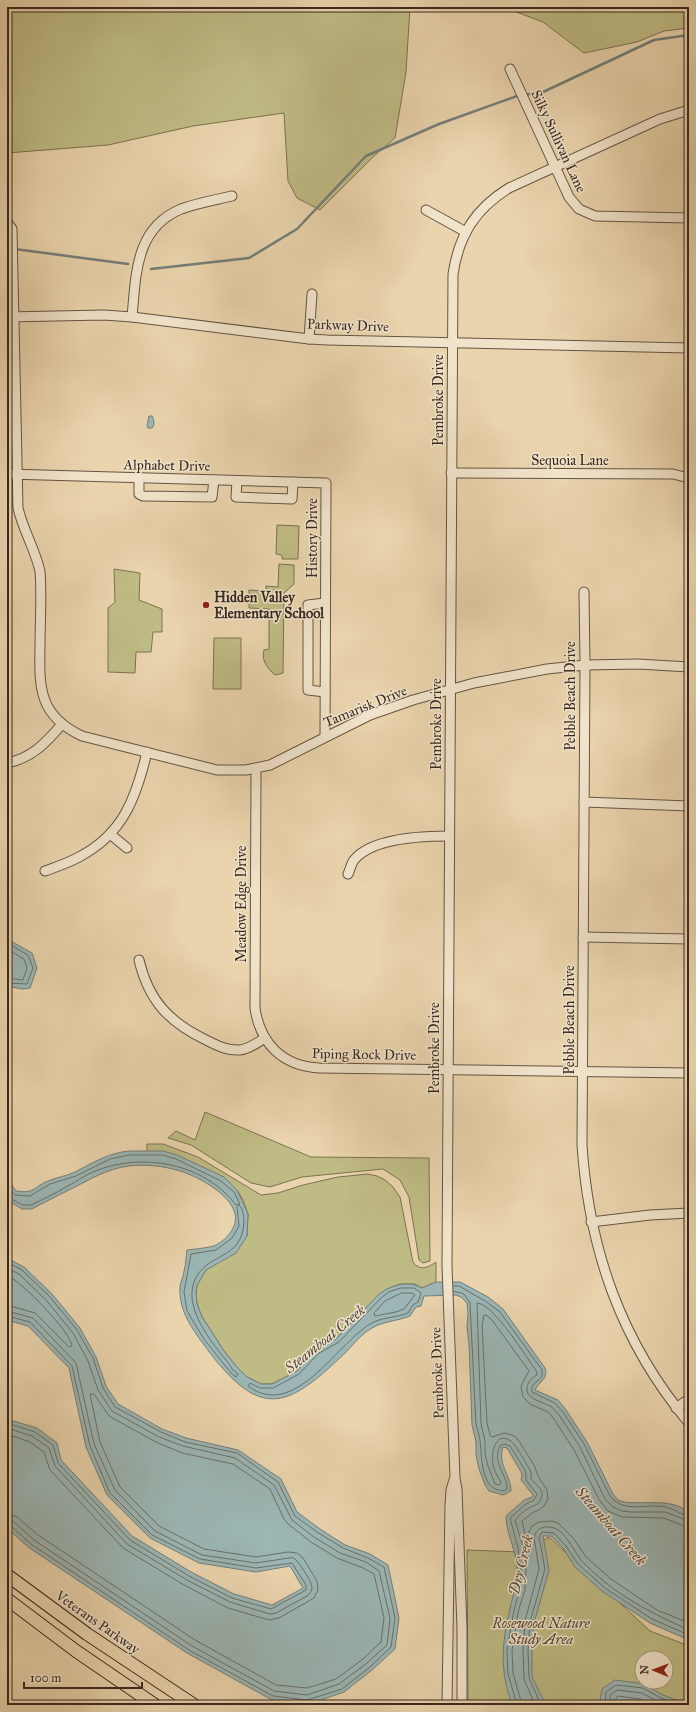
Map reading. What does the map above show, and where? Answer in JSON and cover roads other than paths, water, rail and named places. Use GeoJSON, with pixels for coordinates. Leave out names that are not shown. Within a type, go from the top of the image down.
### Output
{"type":"FeatureCollection","features":[{"type":"Feature","properties":{"kind":"main road","name":"Veterans Parkway"},"geometry":{"type":"LineString","coordinates":[[7,1576],[86,1634],[194,1705]]}},
{"type":"Feature","properties":{"kind":"main road"},"geometry":{"type":"LineString","coordinates":[[7,1599],[76,1651],[155,1705]]}},
{"type":"Feature","properties":{"kind":"street","name":"Silky Sullivan Lane"},"geometry":{"type":"LineString","coordinates":[[510,69],[573,204],[586,213],[595,216],[689,218]]}},
{"type":"Feature","properties":{"kind":"street","name":"Pembroke Drive"},"geometry":{"type":"LineString","coordinates":[[462,1705],[461,1582],[457,1489],[455,1478],[447,1266],[453,274],[457,252],[466,232],[476,216],[497,196],[509,188],[660,119],[689,110]]}},
{"type":"Feature","properties":{"kind":"street"},"geometry":{"type":"LineString","coordinates":[[132,317],[138,262],[141,250],[152,231],[170,215],[181,209],[232,196]]}},
{"type":"Feature","properties":{"kind":"street"},"geometry":{"type":"LineString","coordinates":[[426,210],[466,232]]}},
{"type":"Feature","properties":{"kind":"street","name":"Tamarisk Drive"},"geometry":{"type":"LineString","coordinates":[[10,225],[10,317],[18,508],[21,520],[38,560],[40,571],[40,685],[48,707],[62,724],[82,736],[217,770],[232,771],[256,769],[279,760],[370,715],[450,689],[510,675],[585,665],[638,664],[689,667]]}},
{"type":"Feature","properties":{"kind":"street"},"geometry":{"type":"LineString","coordinates":[[309,339],[312,294]]}},
{"type":"Feature","properties":{"kind":"street","name":"Parkway Drive"},"geometry":{"type":"LineString","coordinates":[[10,317],[104,315],[132,317],[309,339],[689,348]]}},
{"type":"Feature","properties":{"kind":"street","name":"Sequoia Lane"},"geometry":{"type":"LineString","coordinates":[[451,473],[673,474],[689,478]]}},
{"type":"Feature","properties":{"kind":"street","name":"Alphabet Drive"},"geometry":{"type":"LineString","coordinates":[[7,474],[326,483]]}},
{"type":"Feature","properties":{"kind":"street"},"geometry":{"type":"LineString","coordinates":[[139,478],[139,494],[143,496],[212,497],[214,480]]}},
{"type":"Feature","properties":{"kind":"street"},"geometry":{"type":"LineString","coordinates":[[237,481],[236,497],[264,498],[292,498],[292,482]]}},
{"type":"Feature","properties":{"kind":"street","name":"History Drive"},"geometry":{"type":"LineString","coordinates":[[325,737],[326,483]]}},
{"type":"Feature","properties":{"kind":"street","name":"Pebble Beach Drive"},"geometry":{"type":"LineString","coordinates":[[584,592],[585,665],[582,1071],[582,1152],[584,1174],[591,1222],[602,1265],[618,1308],[644,1360],[676,1408],[689,1424]]}},
{"type":"Feature","properties":{"kind":"street"},"geometry":{"type":"LineString","coordinates":[[325,602],[308,605],[308,690],[325,692]]}},
{"type":"Feature","properties":{"kind":"street"},"geometry":{"type":"LineString","coordinates":[[7,763],[25,758],[36,752],[62,724]]}},
{"type":"Feature","properties":{"kind":"street"},"geometry":{"type":"LineString","coordinates":[[45,871],[78,858],[90,850],[110,834],[123,819],[138,786],[147,752]]}},
{"type":"Feature","properties":{"kind":"street","name":"Meadow Edge Drive"},"geometry":{"type":"LineString","coordinates":[[256,769],[255,1008],[256,1019],[265,1038]]}},
{"type":"Feature","properties":{"kind":"street"},"geometry":{"type":"LineString","coordinates":[[584,802],[689,806]]}},
{"type":"Feature","properties":{"kind":"street"},"geometry":{"type":"LineString","coordinates":[[110,834],[126,848]]}},
{"type":"Feature","properties":{"kind":"street"},"geometry":{"type":"LineString","coordinates":[[348,874],[354,861],[358,857],[382,844],[408,837],[449,836]]}},
{"type":"Feature","properties":{"kind":"street"},"geometry":{"type":"LineString","coordinates":[[583,937],[689,939]]}},
{"type":"Feature","properties":{"kind":"street"},"geometry":{"type":"LineString","coordinates":[[139,960],[147,986],[154,999],[182,1028],[224,1048],[233,1050],[250,1047],[265,1038]]}},
{"type":"Feature","properties":{"kind":"street","name":"Piping Rock Drive"},"geometry":{"type":"LineString","coordinates":[[265,1038],[280,1055],[300,1066],[311,1068],[689,1073]]}},
{"type":"Feature","properties":{"kind":"street"},"geometry":{"type":"LineString","coordinates":[[591,1222],[650,1215],[689,1213]]}},
{"type":"Feature","properties":{"kind":"street"},"geometry":{"type":"LineString","coordinates":[[676,1408],[689,1398]]}},
{"type":"Feature","properties":{"kind":"street","name":"Pembroke Drive"},"geometry":{"type":"LineString","coordinates":[[447,1705],[450,1505],[451,1490],[455,1478]]}},
{"type":"Feature","properties":{"kind":"water"},"geometry":{"type":"Polygon","coordinates":[[[149,416],[152,416],[153,419],[154,424],[152,428],[148,428],[147,426],[149,416]]]}},
{"type":"Feature","properties":{"kind":"water"},"geometry":{"type":"Polygon","coordinates":[[[7,939],[32,953],[37,968],[30,988],[22,989],[7,986],[7,939]]]}},
{"type":"Feature","properties":{"kind":"water"},"geometry":{"type":"Polygon","coordinates":[[[129,1151],[163,1151],[177,1155],[224,1177],[237,1190],[248,1214],[247,1236],[236,1253],[206,1270],[197,1285],[197,1304],[202,1317],[224,1351],[236,1366],[247,1377],[261,1384],[272,1384],[297,1371],[316,1350],[336,1339],[379,1294],[394,1286],[411,1284],[422,1288],[436,1282],[460,1282],[488,1297],[503,1309],[545,1368],[546,1375],[535,1390],[558,1400],[566,1410],[587,1442],[613,1494],[618,1500],[632,1503],[659,1503],[676,1505],[689,1514],[689,1640],[650,1623],[602,1591],[575,1567],[563,1548],[551,1536],[543,1536],[549,1570],[534,1623],[532,1677],[546,1705],[513,1705],[506,1682],[503,1657],[507,1621],[516,1585],[517,1563],[506,1523],[506,1516],[524,1500],[532,1497],[533,1495],[521,1480],[521,1472],[507,1448],[503,1447],[502,1459],[511,1491],[503,1495],[489,1491],[479,1469],[476,1455],[476,1442],[472,1425],[467,1303],[461,1297],[456,1295],[424,1296],[421,1306],[416,1307],[410,1316],[381,1324],[368,1330],[309,1385],[292,1394],[277,1399],[262,1397],[246,1390],[229,1375],[210,1353],[186,1317],[181,1300],[180,1286],[184,1274],[187,1250],[214,1246],[219,1243],[229,1235],[235,1220],[234,1210],[228,1201],[210,1185],[180,1171],[154,1166],[135,1165],[104,1173],[32,1209],[22,1209],[7,1200],[7,1179],[16,1191],[27,1192],[43,1183],[74,1173],[102,1158],[129,1151]]]}},
{"type":"Feature","properties":{"kind":"water"},"geometry":{"type":"Polygon","coordinates":[[[7,1258],[24,1267],[52,1294],[80,1328],[96,1357],[106,1386],[118,1404],[162,1429],[186,1438],[238,1450],[281,1479],[297,1512],[345,1545],[370,1554],[388,1565],[399,1618],[395,1649],[372,1670],[344,1692],[309,1704],[272,1700],[187,1653],[28,1547],[7,1528],[7,1419],[37,1428],[57,1443],[61,1460],[132,1536],[191,1572],[234,1594],[272,1605],[303,1588],[290,1566],[256,1572],[199,1563],[150,1538],[107,1495],[86,1447],[69,1368],[28,1326],[7,1320],[7,1258]]]}},
{"type":"Feature","properties":{"kind":"water"},"geometry":{"type":"Polygon","coordinates":[[[615,1680],[634,1683],[634,1690],[655,1690],[687,1705],[601,1705],[600,1700],[602,1689],[615,1680]]]}},
{"type":"Feature","properties":{"kind":"waterway"},"geometry":{"type":"LineString","coordinates":[[151,269],[249,258],[297,229],[366,156],[439,124],[517,96],[543,92],[654,40],[689,35]]}},
{"type":"Feature","properties":{"kind":"waterway"},"geometry":{"type":"LineString","coordinates":[[7,248],[128,264]]}},
{"type":"Feature","properties":{"kind":"place","name":"Hidden Valley Elementary School"},"geometry":{"type":"Point","coordinates":[206,605]}},
{"type":"Feature","properties":{"kind":"water label","name":"Steamboat Creek"},"geometry":{"type":"Point","coordinates":[325,1339]}},
{"type":"Feature","properties":{"kind":"water label","name":"Steamboat Creek"},"geometry":{"type":"Point","coordinates":[611,1526]}},
{"type":"Feature","properties":{"kind":"water label","name":"Dry Creek"},"geometry":{"type":"Point","coordinates":[521,1565]}},
{"type":"Feature","properties":{"kind":"park label","name":"Rosewood Nature Study Area"},"geometry":{"type":"Point","coordinates":[541,1632]}}]}
